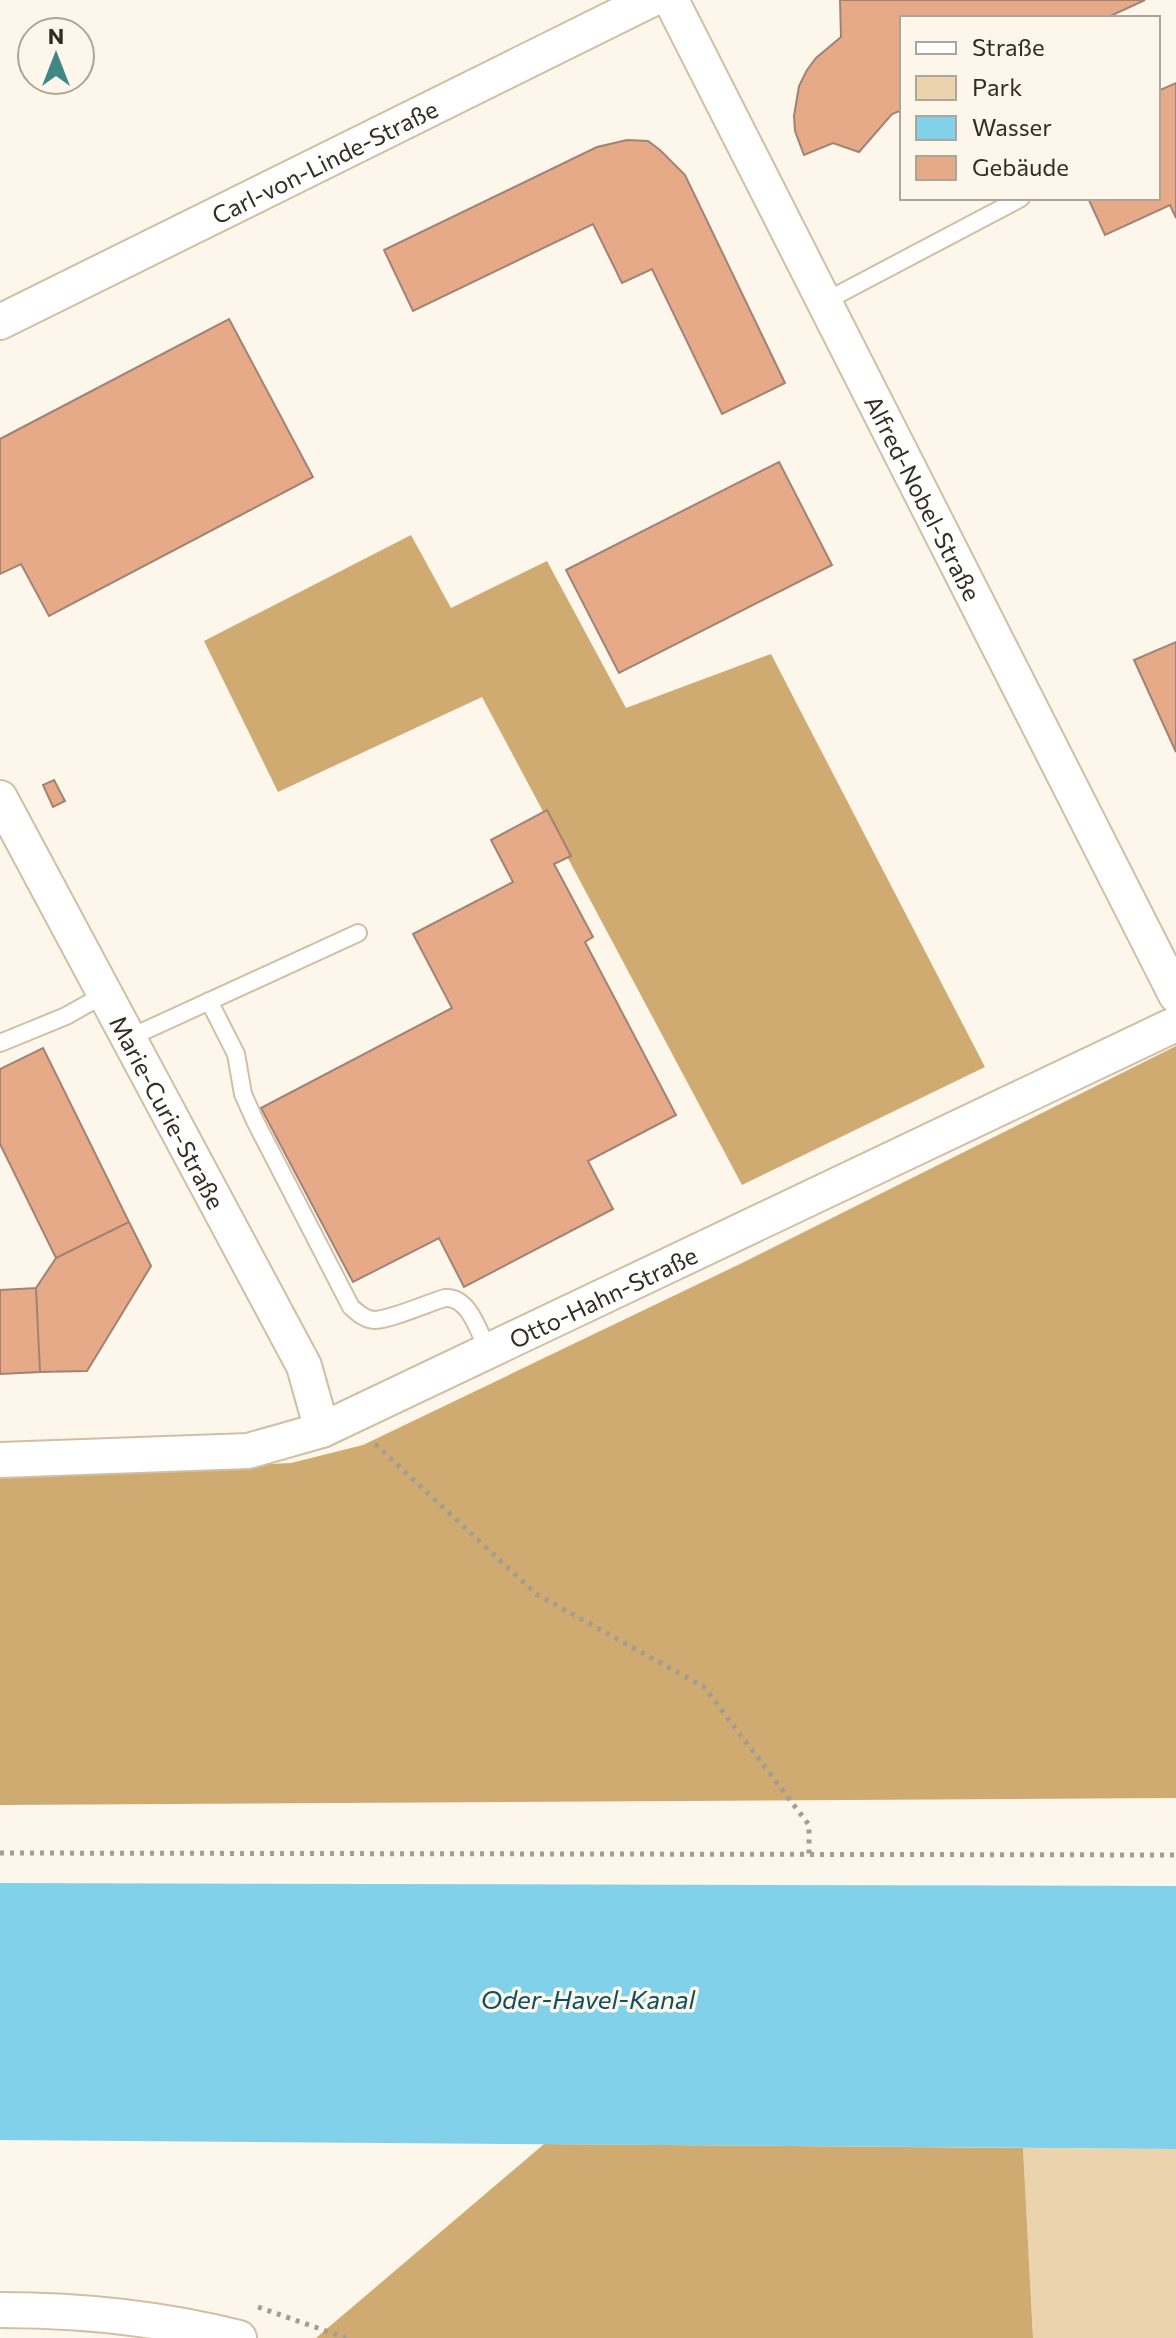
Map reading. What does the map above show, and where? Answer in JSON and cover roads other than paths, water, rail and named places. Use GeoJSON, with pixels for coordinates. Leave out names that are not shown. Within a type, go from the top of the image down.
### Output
{"type":"FeatureCollection","features":[{"type":"Feature","properties":{"kind":"street","name":"Carl-von-Linde-Straße"},"geometry":{"type":"LineString","coordinates":[[0,322],[650,0]]}},
{"type":"Feature","properties":{"kind":"street","name":"Alfred-Nobel-Straße"},"geometry":{"type":"LineString","coordinates":[[671,0],[1176,995]]}},
{"type":"Feature","properties":{"kind":"street","name":"Marie-Curie-Straße"},"geometry":{"type":"LineString","coordinates":[[0,798],[335,1424]]}},
{"type":"Feature","properties":{"kind":"street","name":"Otto-Hahn-Straße"},"geometry":{"type":"LineString","coordinates":[[0,1460],[248,1451],[335,1424],[1176,1024]]}},
{"type":"Feature","properties":{"kind":"street"},"geometry":{"type":"LineString","coordinates":[[0,2310],[126,2316],[191,2326],[239,2338]]}},
{"type":"Feature","properties":{"kind":"lane"},"geometry":{"type":"LineString","coordinates":[[824,302],[1017,200]]}},
{"type":"Feature","properties":{"kind":"lane"},"geometry":{"type":"LineString","coordinates":[[129,1038],[358,933]]}},
{"type":"Feature","properties":{"kind":"lane"},"geometry":{"type":"LineString","coordinates":[[0,1043],[66,1016],[105,994]]}},
{"type":"Feature","properties":{"kind":"lane"},"geometry":{"type":"LineString","coordinates":[[209,1001],[236,1054],[243,1094],[255,1121],[351,1307],[373,1320],[454,1297],[470,1314],[488,1351]]}},
{"type":"Feature","properties":{"kind":"water","name":"Oder-Havel-Kanal"},"geometry":{"type":"Polygon","coordinates":[[[0,1883],[1176,1886],[1176,2149],[0,2140],[0,1883]]]}}]}
